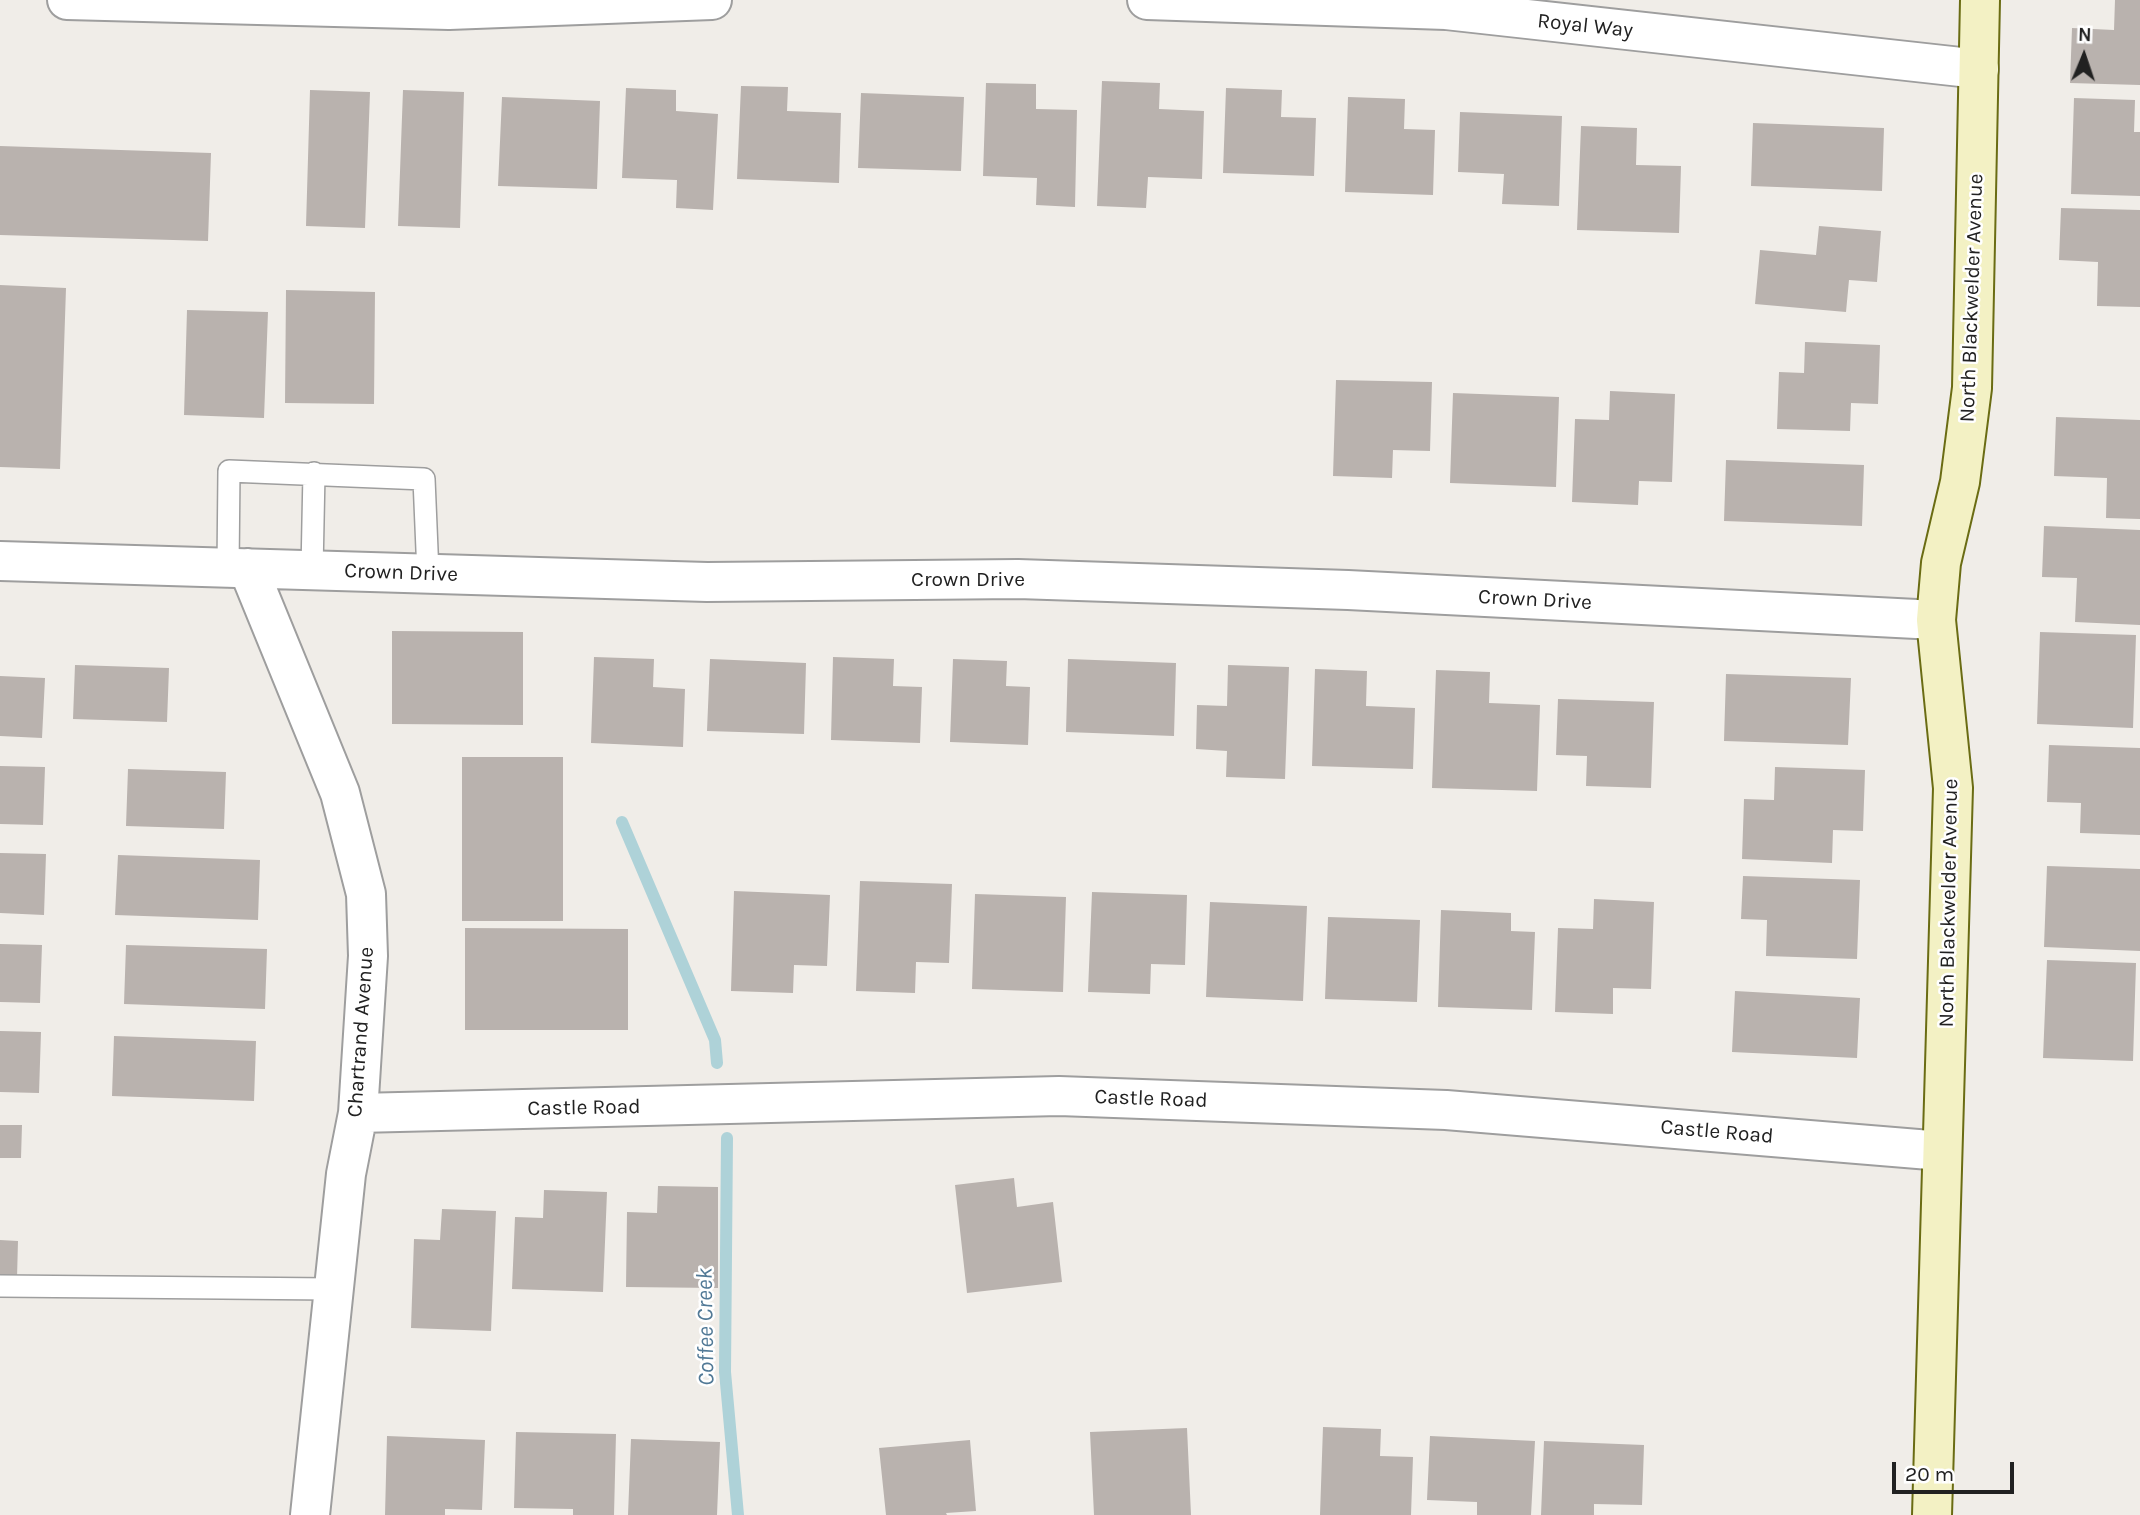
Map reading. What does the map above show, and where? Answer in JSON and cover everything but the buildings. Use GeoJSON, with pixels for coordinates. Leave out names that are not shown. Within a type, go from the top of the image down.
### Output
{"type":"FeatureCollection","features":[{"type":"Feature","properties":{"kind":"street"},"geometry":{"type":"LineString","coordinates":[[67,0],[449,10],[712,0]]}},
{"type":"Feature","properties":{"kind":"street","name":"Royal Way"},"geometry":{"type":"LineString","coordinates":[[1147,0],[1446,5],[1979,69]]}},
{"type":"Feature","properties":{"kind":"street","name":"North Blackwelder Avenue"},"geometry":{"type":"LineString","coordinates":[[1932,1515],[1953,788],[1936,620],[1941,563],[1960,482],[1972,388],[1980,0]]}},
{"type":"Feature","properties":{"kind":"street","name":"Crown Drive"},"geometry":{"type":"LineString","coordinates":[[0,561],[707,582],[1018,579],[1348,590],[1936,620]]}},
{"type":"Feature","properties":{"kind":"street","name":"Chartrand Avenue"},"geometry":{"type":"LineString","coordinates":[[238,568],[340,793],[366,894],[368,956],[358,1113],[346,1174],[332,1289],[310,1515]]}},
{"type":"Feature","properties":{"kind":"street","name":"Castle Road"},"geometry":{"type":"LineString","coordinates":[[358,1113],[1059,1096],[1446,1110],[1942,1151]]}},
{"type":"Feature","properties":{"kind":"lane"},"geometry":{"type":"LineString","coordinates":[[238,568],[229,471],[424,478],[428,574]]}},
{"type":"Feature","properties":{"kind":"lane"},"geometry":{"type":"LineString","coordinates":[[312,570],[314,473]]}},
{"type":"Feature","properties":{"kind":"lane"},"geometry":{"type":"LineString","coordinates":[[0,1286],[332,1289]]}},
{"type":"Feature","properties":{"kind":"waterway","name":"Coffee Creek"},"geometry":{"type":"LineString","coordinates":[[622,822],[715,1040],[717,1063]]}},
{"type":"Feature","properties":{"kind":"waterway","name":"Coffee Creek"},"geometry":{"type":"LineString","coordinates":[[727,1138],[725,1372],[738,1515]]}}]}
